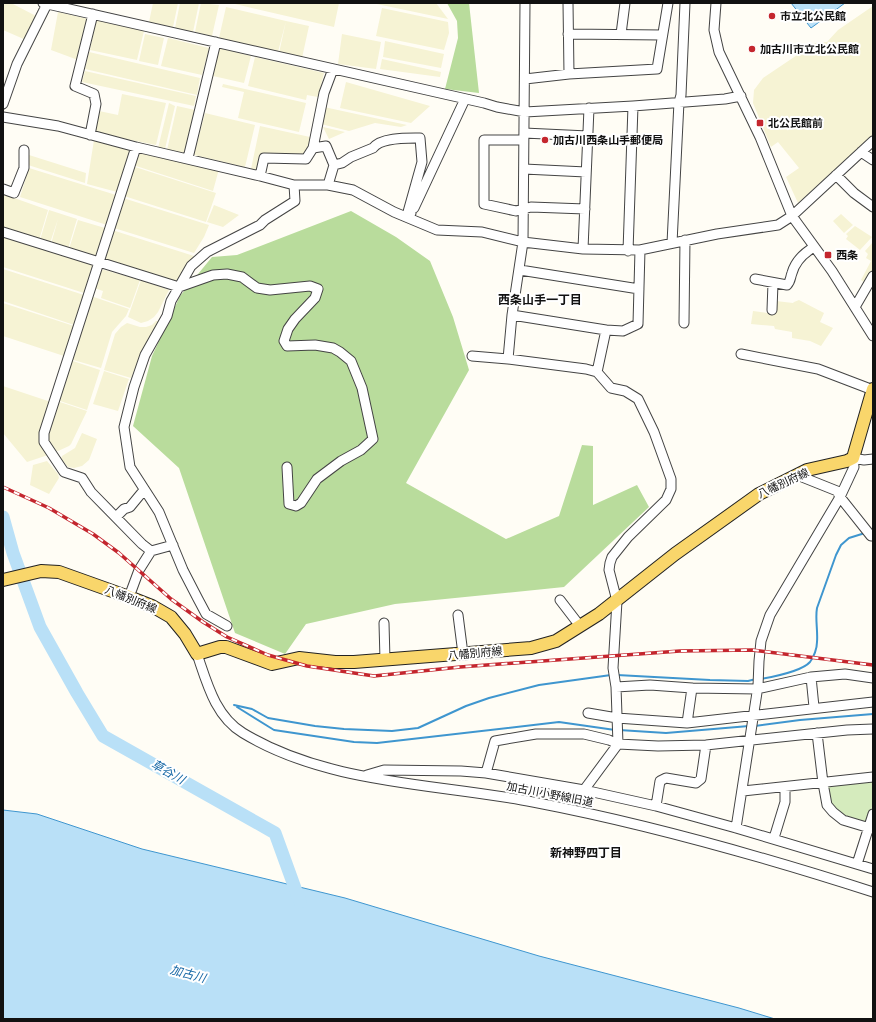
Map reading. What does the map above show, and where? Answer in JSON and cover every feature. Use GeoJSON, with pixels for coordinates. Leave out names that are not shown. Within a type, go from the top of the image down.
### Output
{"type":"FeatureCollection","features":[{"type":"Feature","properties":{"kind":"main road"},"geometry":{"type":"LineString","coordinates":[[853,458],[873,390]]}},
{"type":"Feature","properties":{"kind":"main road","name":"八幡別府線"},"geometry":{"type":"LineString","coordinates":[[5,580],[41,571],[59,572],[152,606],[171,617],[185,634],[197,654],[220,647],[226,647],[272,664],[299,658],[335,662],[384,660],[531,648],[556,641],[580,626],[617,601],[675,554],[759,494],[807,470],[847,462],[853,458]]}},
{"type":"Feature","properties":{"kind":"street"},"geometry":{"type":"LineString","coordinates":[[508,359],[512,315],[520,270],[523,242],[525,3]]}},
{"type":"Feature","properties":{"kind":"street"},"geometry":{"type":"LineString","coordinates":[[568,3],[569,74]]}},
{"type":"Feature","properties":{"kind":"street"},"geometry":{"type":"LineString","coordinates":[[621,34],[625,3]]}},
{"type":"Feature","properties":{"kind":"street"},"geometry":{"type":"LineString","coordinates":[[525,79],[569,74],[657,69],[668,3]]}},
{"type":"Feature","properties":{"kind":"street"},"geometry":{"type":"LineString","coordinates":[[672,243],[679,102],[682,95],[684,3]]}},
{"type":"Feature","properties":{"kind":"street"},"geometry":{"type":"LineString","coordinates":[[716,3],[714,30],[719,52],[760,137],[792,216],[832,271],[873,336]]}},
{"type":"Feature","properties":{"kind":"street"},"geometry":{"type":"LineString","coordinates":[[3,104],[17,64],[45,4],[216,42],[497,108],[525,112],[633,106],[725,99],[741,96]]}},
{"type":"Feature","properties":{"kind":"street"},"geometry":{"type":"LineString","coordinates":[[90,135],[96,104],[94,94],[75,86],[93,14]]}},
{"type":"Feature","properties":{"kind":"street"},"geometry":{"type":"LineString","coordinates":[[568,34],[662,35]]}},
{"type":"Feature","properties":{"kind":"street"},"geometry":{"type":"LineString","coordinates":[[188,158],[216,42]]}},
{"type":"Feature","properties":{"kind":"street"},"geometry":{"type":"LineString","coordinates":[[260,176],[264,158],[306,159],[313,148],[324,93],[333,69]]}},
{"type":"Feature","properties":{"kind":"street"},"geometry":{"type":"LineString","coordinates":[[410,216],[465,100]]}},
{"type":"Feature","properties":{"kind":"street"},"geometry":{"type":"LineString","coordinates":[[628,251],[633,106]]}},
{"type":"Feature","properties":{"kind":"street"},"geometry":{"type":"LineString","coordinates":[[583,249],[589,108]]}},
{"type":"Feature","properties":{"kind":"street"},"geometry":{"type":"LineString","coordinates":[[3,117],[58,126],[136,147],[188,158],[294,185],[328,185],[353,190],[394,212],[410,216],[437,230],[482,232],[523,242],[583,249],[628,251],[640,250],[717,234],[778,225],[792,216],[873,140]]}},
{"type":"Feature","properties":{"kind":"street"},"geometry":{"type":"LineString","coordinates":[[585,209],[531,207],[516,211],[484,204],[484,140],[523,137],[588,136]]}},
{"type":"Feature","properties":{"kind":"street"},"geometry":{"type":"LineString","coordinates":[[334,165],[342,163],[373,148],[375,145],[396,138],[420,138],[422,162],[408,212],[410,216]]}},
{"type":"Feature","properties":{"kind":"street"},"geometry":{"type":"LineString","coordinates":[[313,148],[326,146],[334,165],[328,185]]}},
{"type":"Feature","properties":{"kind":"street"},"geometry":{"type":"LineString","coordinates":[[136,147],[44,433],[44,442],[64,472],[82,478],[91,492],[142,544],[151,551]]}},
{"type":"Feature","properties":{"kind":"street"},"geometry":{"type":"LineString","coordinates":[[3,189],[14,193],[24,168],[24,150]]}},
{"type":"Feature","properties":{"kind":"street"},"geometry":{"type":"LineString","coordinates":[[861,152],[873,160]]}},
{"type":"Feature","properties":{"kind":"street"},"geometry":{"type":"LineString","coordinates":[[524,169],[586,172]]}},
{"type":"Feature","properties":{"kind":"street"},"geometry":{"type":"LineString","coordinates":[[836,175],[854,193],[873,207]]}},
{"type":"Feature","properties":{"kind":"street"},"geometry":{"type":"LineString","coordinates":[[228,626],[206,614],[183,570],[159,512],[130,467],[124,427],[134,387],[145,355],[167,316],[171,301],[191,266],[207,252],[260,225],[265,220],[295,201],[294,185]]}},
{"type":"Feature","properties":{"kind":"street"},"geometry":{"type":"LineString","coordinates":[[3,232],[179,287],[212,275],[228,274],[242,277],[257,288],[270,290],[310,286],[318,289],[315,298],[295,319],[288,329],[284,341],[287,346],[315,345],[333,348],[350,361],[362,388],[373,438],[361,450],[341,461],[316,479],[301,503],[296,506],[289,504],[287,467]]}},
{"type":"Feature","properties":{"kind":"street"},"geometry":{"type":"LineString","coordinates":[[684,323],[685,240]]}},
{"type":"Feature","properties":{"kind":"street"},"geometry":{"type":"LineString","coordinates":[[755,279],[787,285],[792,272],[804,253],[814,247]]}},
{"type":"Feature","properties":{"kind":"street"},"geometry":{"type":"LineString","coordinates":[[512,315],[606,330],[623,331],[638,324],[640,250]]}},
{"type":"Feature","properties":{"kind":"street"},"geometry":{"type":"LineString","coordinates":[[520,270],[639,289]]}},
{"type":"Feature","properties":{"kind":"street"},"geometry":{"type":"LineString","coordinates":[[855,307],[873,276]]}},
{"type":"Feature","properties":{"kind":"street"},"geometry":{"type":"LineString","coordinates":[[772,310],[773,283]]}},
{"type":"Feature","properties":{"kind":"street"},"geometry":{"type":"LineString","coordinates":[[597,372],[606,330]]}},
{"type":"Feature","properties":{"kind":"street"},"geometry":{"type":"LineString","coordinates":[[741,354],[818,369],[873,390]]}},
{"type":"Feature","properties":{"kind":"street"},"geometry":{"type":"LineString","coordinates":[[472,356],[508,359],[586,369],[597,372],[611,388],[625,391],[638,399],[654,432],[671,479],[671,490],[666,500],[628,537],[612,557],[610,563],[609,570],[617,601],[613,668],[616,686],[618,741],[584,790]]}},
{"type":"Feature","properties":{"kind":"street"},"geometry":{"type":"LineString","coordinates":[[736,828],[758,688],[758,673],[762,641],[770,615],[840,497],[854,467],[853,458],[864,460],[873,459]]}},
{"type":"Feature","properties":{"kind":"street"},"geometry":{"type":"LineString","coordinates":[[797,475],[836,491],[864,528],[872,536]]}},
{"type":"Feature","properties":{"kind":"street"},"geometry":{"type":"LineString","coordinates":[[116,517],[124,509],[130,506],[144,490]]}},
{"type":"Feature","properties":{"kind":"street"},"geometry":{"type":"LineString","coordinates":[[129,597],[139,570],[151,551],[173,545]]}},
{"type":"Feature","properties":{"kind":"street"},"geometry":{"type":"LineString","coordinates":[[560,600],[580,626]]}},
{"type":"Feature","properties":{"kind":"street"},"geometry":{"type":"LineString","coordinates":[[458,616],[464,654]]}},
{"type":"Feature","properties":{"kind":"street"},"geometry":{"type":"LineString","coordinates":[[384,623],[384,660]]}},
{"type":"Feature","properties":{"kind":"street","name":"加古川小野線旧道"},"geometry":{"type":"LineString","coordinates":[[197,654],[212,695],[226,720],[241,732],[265,745],[293,756],[330,768],[408,784],[532,801],[612,819],[674,834],[791,866],[873,892]]}},
{"type":"Feature","properties":{"kind":"street"},"geometry":{"type":"LineString","coordinates":[[616,686],[650,685],[692,688],[758,688],[811,677],[845,674],[873,678]]}},
{"type":"Feature","properties":{"kind":"street"},"geometry":{"type":"LineString","coordinates":[[811,677],[814,707]]}},
{"type":"Feature","properties":{"kind":"street"},"geometry":{"type":"LineString","coordinates":[[687,722],[692,688]]}},
{"type":"Feature","properties":{"kind":"street"},"geometry":{"type":"LineString","coordinates":[[588,713],[617,718],[687,722],[814,707],[873,702]]}},
{"type":"Feature","properties":{"kind":"street"},"geometry":{"type":"LineString","coordinates":[[486,773],[495,741],[536,734],[584,734],[609,740],[658,746],[706,745],[847,730],[873,729]]}},
{"type":"Feature","properties":{"kind":"street"},"geometry":{"type":"LineString","coordinates":[[817,733],[827,805],[843,820],[871,828]]}},
{"type":"Feature","properties":{"kind":"street"},"geometry":{"type":"LineString","coordinates":[[656,806],[660,781],[666,778],[696,783],[701,779],[706,745]]}},
{"type":"Feature","properties":{"kind":"street"},"geometry":{"type":"LineString","coordinates":[[365,775],[384,770],[461,771],[486,773],[584,790],[656,806],[774,838],[873,869]]}},
{"type":"Feature","properties":{"kind":"street"},"geometry":{"type":"LineString","coordinates":[[743,791],[873,777]]}},
{"type":"Feature","properties":{"kind":"street"},"geometry":{"type":"LineString","coordinates":[[774,838],[785,802],[785,787]]}},
{"type":"Feature","properties":{"kind":"street"},"geometry":{"type":"LineString","coordinates":[[856,864],[871,828],[873,814]]}},
{"type":"Feature","properties":{"kind":"shaded area"},"geometry":{"type":"Polygon","coordinates":[[[3,3],[11,3],[38,17],[26,40],[3,30],[3,3]]]}},
{"type":"Feature","properties":{"kind":"shaded area"},"geometry":{"type":"Polygon","coordinates":[[[153,3],[178,3],[173,27],[149,22],[153,3]]]}},
{"type":"Feature","properties":{"kind":"shaded area"},"geometry":{"type":"Polygon","coordinates":[[[180,3],[199,3],[193,32],[175,28],[180,3]]]}},
{"type":"Feature","properties":{"kind":"shaded area"},"geometry":{"type":"Polygon","coordinates":[[[201,3],[219,5],[212,36],[195,32],[201,3]]]}},
{"type":"Feature","properties":{"kind":"shaded area"},"geometry":{"type":"Polygon","coordinates":[[[235,3],[339,3],[334,27],[235,3]]]}},
{"type":"Feature","properties":{"kind":"shaded area"},"geometry":{"type":"Polygon","coordinates":[[[372,3],[436,3],[448,19],[372,3]]]}},
{"type":"Feature","properties":{"kind":"shaded area"},"geometry":{"type":"Polygon","coordinates":[[[873,6],[873,135],[798,203],[786,177],[799,168],[778,142],[771,147],[753,103],[754,90],[763,78],[815,43],[827,42],[838,30],[873,6]]]}},
{"type":"Feature","properties":{"kind":"shaded area"},"geometry":{"type":"Polygon","coordinates":[[[226,7],[286,21],[278,52],[219,38],[226,7]]]}},
{"type":"Feature","properties":{"kind":"shaded area"},"geometry":{"type":"Polygon","coordinates":[[[382,8],[448,22],[449,33],[444,50],[376,36],[382,8]]]}},
{"type":"Feature","properties":{"kind":"shaded area"},"geometry":{"type":"Polygon","coordinates":[[[58,12],[88,19],[78,60],[51,50],[58,12]]]}},
{"type":"Feature","properties":{"kind":"shaded area"},"geometry":{"type":"Polygon","coordinates":[[[96,20],[144,31],[137,60],[90,50],[96,20]]]}},
{"type":"Feature","properties":{"kind":"shaded area"},"geometry":{"type":"Polygon","coordinates":[[[286,21],[309,26],[302,58],[279,53],[286,21]]]}},
{"type":"Feature","properties":{"kind":"shaded area"},"geometry":{"type":"Polygon","coordinates":[[[145,34],[164,38],[158,65],[139,61],[145,34]]]}},
{"type":"Feature","properties":{"kind":"shaded area"},"geometry":{"type":"Polygon","coordinates":[[[342,34],[381,42],[376,69],[338,64],[342,34]]]}},
{"type":"Feature","properties":{"kind":"shaded area"},"geometry":{"type":"Polygon","coordinates":[[[168,38],[209,48],[202,75],[161,66],[168,38]]]}},
{"type":"Feature","properties":{"kind":"shaded area"},"geometry":{"type":"Polygon","coordinates":[[[385,41],[444,54],[441,68],[383,57],[385,41]]]}},
{"type":"Feature","properties":{"kind":"shaded area"},"geometry":{"type":"Polygon","coordinates":[[[219,48],[251,56],[244,83],[213,76],[219,48]]]}},
{"type":"Feature","properties":{"kind":"shaded area"},"geometry":{"type":"Polygon","coordinates":[[[89,52],[200,78],[197,95],[85,69],[89,52]]]}},
{"type":"Feature","properties":{"kind":"shaded area"},"geometry":{"type":"Polygon","coordinates":[[[255,57],[324,73],[318,97],[307,95],[306,100],[248,86],[255,57]]]}},
{"type":"Feature","properties":{"kind":"shaded area"},"geometry":{"type":"Polygon","coordinates":[[[382,59],[441,72],[440,77],[380,69],[382,59]]]}},
{"type":"Feature","properties":{"kind":"shaded area"},"geometry":{"type":"Polygon","coordinates":[[[85,71],[196,96],[194,106],[82,82],[85,71]]]}},
{"type":"Feature","properties":{"kind":"shaded area"},"geometry":{"type":"Polygon","coordinates":[[[346,82],[430,106],[411,123],[340,108],[346,82]]]}},
{"type":"Feature","properties":{"kind":"shaded area"},"geometry":{"type":"Polygon","coordinates":[[[223,84],[306,103],[299,132],[238,118],[244,92],[222,87],[223,84]]]}},
{"type":"Feature","properties":{"kind":"shaded area"},"geometry":{"type":"Polygon","coordinates":[[[122,94],[166,103],[156,145],[95,133],[99,111],[118,115],[122,94]]]}},
{"type":"Feature","properties":{"kind":"shaded area"},"geometry":{"type":"Polygon","coordinates":[[[169,103],[175,106],[165,149],[158,148],[169,103]]]}},
{"type":"Feature","properties":{"kind":"shaded area"},"geometry":{"type":"Polygon","coordinates":[[[177,106],[195,110],[185,153],[167,150],[177,106]]]}},
{"type":"Feature","properties":{"kind":"shaded area"},"geometry":{"type":"Polygon","coordinates":[[[324,107],[407,125],[401,127],[375,123],[349,131],[321,124],[324,107]]]}},
{"type":"Feature","properties":{"kind":"shaded area"},"geometry":{"type":"Polygon","coordinates":[[[205,113],[255,125],[245,167],[194,155],[205,113]]]}},
{"type":"Feature","properties":{"kind":"shaded area"},"geometry":{"type":"Polygon","coordinates":[[[260,126],[310,137],[308,148],[302,155],[262,153],[257,171],[251,169],[260,126]]]}},
{"type":"Feature","properties":{"kind":"shaded area"},"geometry":{"type":"Polygon","coordinates":[[[323,127],[345,132],[329,139],[323,127]]]}},
{"type":"Feature","properties":{"kind":"shaded area"},"geometry":{"type":"Polygon","coordinates":[[[94,140],[130,148],[117,192],[87,184],[94,140]]]}},
{"type":"Feature","properties":{"kind":"shaded area"},"geometry":{"type":"Polygon","coordinates":[[[144,150],[219,169],[213,191],[133,165],[137,153],[144,150]]]}},
{"type":"Feature","properties":{"kind":"shaded area"},"geometry":{"type":"Polygon","coordinates":[[[29,155],[86,173],[85,183],[28,165],[29,155]]]}},
{"type":"Feature","properties":{"kind":"shaded area"},"geometry":{"type":"Polygon","coordinates":[[[132,166],[216,193],[206,222],[124,196],[132,166]]]}},
{"type":"Feature","properties":{"kind":"shaded area"},"geometry":{"type":"Polygon","coordinates":[[[29,168],[116,195],[107,225],[20,197],[29,168]]]}},
{"type":"Feature","properties":{"kind":"shaded area"},"geometry":{"type":"Polygon","coordinates":[[[3,194],[48,210],[39,240],[3,228],[3,194]]]}},
{"type":"Feature","properties":{"kind":"shaded area"},"geometry":{"type":"Polygon","coordinates":[[[123,198],[209,225],[204,237],[194,253],[114,228],[123,198]]]}},
{"type":"Feature","properties":{"kind":"shaded area"},"geometry":{"type":"Polygon","coordinates":[[[214,205],[239,215],[223,227],[207,222],[214,205]]]}},
{"type":"Feature","properties":{"kind":"shaded area"},"geometry":{"type":"Polygon","coordinates":[[[49,210],[77,219],[68,249],[51,244],[58,219],[50,243],[40,240],[49,210]]]}},
{"type":"Feature","properties":{"kind":"shaded area"},"geometry":{"type":"Polygon","coordinates":[[[841,214],[853,225],[844,233],[833,221],[841,214]]]}},
{"type":"Feature","properties":{"kind":"shaded area"},"geometry":{"type":"Polygon","coordinates":[[[78,220],[105,228],[96,258],[69,249],[78,220]]]}},
{"type":"Feature","properties":{"kind":"shaded area"},"geometry":{"type":"Polygon","coordinates":[[[855,226],[872,237],[860,250],[846,239],[848,236],[846,234],[855,226]]]}},
{"type":"Feature","properties":{"kind":"shaded area"},"geometry":{"type":"Polygon","coordinates":[[[112,230],[194,256],[175,283],[109,262],[104,256],[112,230]]]}},
{"type":"Feature","properties":{"kind":"shaded area"},"geometry":{"type":"Polygon","coordinates":[[[3,234],[94,263],[84,293],[3,267],[3,234]]]}},
{"type":"Feature","properties":{"kind":"shaded area"},"geometry":{"type":"Polygon","coordinates":[[[873,242],[873,271],[865,283],[861,280],[871,261],[866,258],[868,254],[865,251],[873,242]]]}},
{"type":"Feature","properties":{"kind":"shaded area"},"geometry":{"type":"Polygon","coordinates":[[[3,269],[84,295],[74,325],[3,301],[3,269]]]}},
{"type":"Feature","properties":{"kind":"shaded area"},"geometry":{"type":"Polygon","coordinates":[[[101,269],[140,280],[130,308],[101,298],[103,291],[94,288],[101,269]]]}},
{"type":"Feature","properties":{"kind":"shaded area"},"geometry":{"type":"Polygon","coordinates":[[[141,280],[169,290],[154,317],[141,323],[128,317],[141,280]]]}},
{"type":"Feature","properties":{"kind":"shaded area"},"geometry":{"type":"Polygon","coordinates":[[[91,296],[129,309],[126,316],[112,332],[101,368],[70,359],[91,296]]]}},
{"type":"Feature","properties":{"kind":"shaded area"},"geometry":{"type":"Polygon","coordinates":[[[799,300],[824,313],[820,322],[833,328],[821,346],[810,341],[792,338],[792,332],[775,329],[774,326],[751,324],[753,311],[775,314],[776,301],[793,303],[799,300]]]}},
{"type":"Feature","properties":{"kind":"shaded area"},"geometry":{"type":"Polygon","coordinates":[[[3,303],[74,326],[64,356],[3,336],[3,303]]]}},
{"type":"Feature","properties":{"kind":"shaded area"},"geometry":{"type":"Polygon","coordinates":[[[156,321],[159,321],[140,356],[131,378],[104,370],[115,334],[121,327],[127,323],[140,327],[146,327],[152,325],[156,321]]]}},
{"type":"Feature","properties":{"kind":"shaded area"},"geometry":{"type":"Polygon","coordinates":[[[70,360],[100,370],[87,410],[57,400],[70,360]]]}},
{"type":"Feature","properties":{"kind":"shaded area"},"geometry":{"type":"Polygon","coordinates":[[[104,371],[129,379],[118,411],[93,404],[104,371]]]}},
{"type":"Feature","properties":{"kind":"shaded area"},"geometry":{"type":"Polygon","coordinates":[[[3,386],[48,401],[51,404],[41,435],[48,455],[27,462],[3,433],[3,386]]]}},
{"type":"Feature","properties":{"kind":"shaded area"},"geometry":{"type":"Polygon","coordinates":[[[57,401],[87,411],[71,444],[58,451],[54,450],[47,440],[57,401]]]}},
{"type":"Feature","properties":{"kind":"shaded area"},"geometry":{"type":"Polygon","coordinates":[[[82,433],[97,439],[89,460],[82,466],[74,468],[68,467],[61,459],[62,456],[75,448],[82,433]]]}},
{"type":"Feature","properties":{"kind":"shaded area"},"geometry":{"type":"Polygon","coordinates":[[[47,461],[58,474],[59,478],[49,494],[30,485],[33,465],[47,461]]]}},
{"type":"Feature","properties":{"kind":"green space"},"geometry":{"type":"Polygon","coordinates":[[[447,3],[469,3],[479,93],[445,89],[458,38],[457,21],[447,3]]]}},
{"type":"Feature","properties":{"kind":"green space"},"geometry":{"type":"Polygon","coordinates":[[[351,211],[396,237],[430,261],[453,317],[469,370],[406,483],[506,539],[559,516],[582,445],[593,446],[593,505],[637,485],[649,507],[564,587],[395,604],[306,624],[285,654],[235,633],[179,468],[133,426],[152,356],[180,296],[212,257],[237,255],[351,211]]]}},
{"type":"Feature","properties":{"kind":"green space"},"geometry":{"type":"Polygon","coordinates":[[[873,780],[873,803],[868,821],[862,824],[834,811],[826,788],[830,784],[873,780]]]}},
{"type":"Feature","properties":{"kind":"water"},"geometry":{"type":"Polygon","coordinates":[[[791,3],[845,3],[811,28],[791,3]]]}},
{"type":"Feature","properties":{"kind":"water","name":"加古川"},"geometry":{"type":"Polygon","coordinates":[[[3,810],[37,814],[142,849],[345,898],[539,956],[739,1008],[775,1019],[3,1019],[3,810]]]}},
{"type":"Feature","properties":{"kind":"waterway","name":"草谷川"},"geometry":{"type":"LineString","coordinates":[[3,517],[13,553],[40,627],[103,736],[275,833],[300,902]]}},
{"type":"Feature","properties":{"kind":"waterway"},"geometry":{"type":"LineString","coordinates":[[761,679],[794,671],[810,662],[816,650],[817,644],[817,608],[836,555],[841,545],[849,538],[865,533]]}},
{"type":"Feature","properties":{"kind":"waterway"},"geometry":{"type":"LineString","coordinates":[[234,705],[252,709],[268,718],[315,726],[392,731],[418,728],[466,706],[489,698],[539,685],[611,675]]}},
{"type":"Feature","properties":{"kind":"waterway"},"geometry":{"type":"LineString","coordinates":[[617,675],[710,680],[748,681],[756,679]]}},
{"type":"Feature","properties":{"kind":"waterway"},"geometry":{"type":"LineString","coordinates":[[237,707],[274,730],[354,742],[377,743],[559,722],[615,730]]}},
{"type":"Feature","properties":{"kind":"waterway"},"geometry":{"type":"LineString","coordinates":[[755,726],[800,720],[873,714]]}},
{"type":"Feature","properties":{"kind":"waterway"},"geometry":{"type":"LineString","coordinates":[[619,730],[666,733],[749,726]]}},
{"type":"Feature","properties":{"kind":"railway"},"geometry":{"type":"LineString","coordinates":[[3,487],[49,508],[93,534],[119,553],[171,599],[227,637],[268,655],[307,666],[374,676],[460,667],[680,651],[752,650],[873,665]]}},
{"type":"Feature","properties":{"kind":"place","name":"市立北公民館"},"geometry":{"type":"Point","coordinates":[772,16]}},
{"type":"Feature","properties":{"kind":"place","name":"加古川市立北公民館"},"geometry":{"type":"Point","coordinates":[752,49]}},
{"type":"Feature","properties":{"kind":"place","name":"北公民館前"},"geometry":{"type":"Point","coordinates":[760,123]}},
{"type":"Feature","properties":{"kind":"place","name":"加古川西条山手郵便局"},"geometry":{"type":"Point","coordinates":[545,140]}},
{"type":"Feature","properties":{"kind":"place","name":"西条"},"geometry":{"type":"Point","coordinates":[828,255]}},
{"type":"Feature","properties":{"kind":"district","name":"西条山手一丁目"},"geometry":{"type":"Point","coordinates":[540,300]}},
{"type":"Feature","properties":{"kind":"district","name":"新神野四丁目"},"geometry":{"type":"Point","coordinates":[586,853]}}]}
